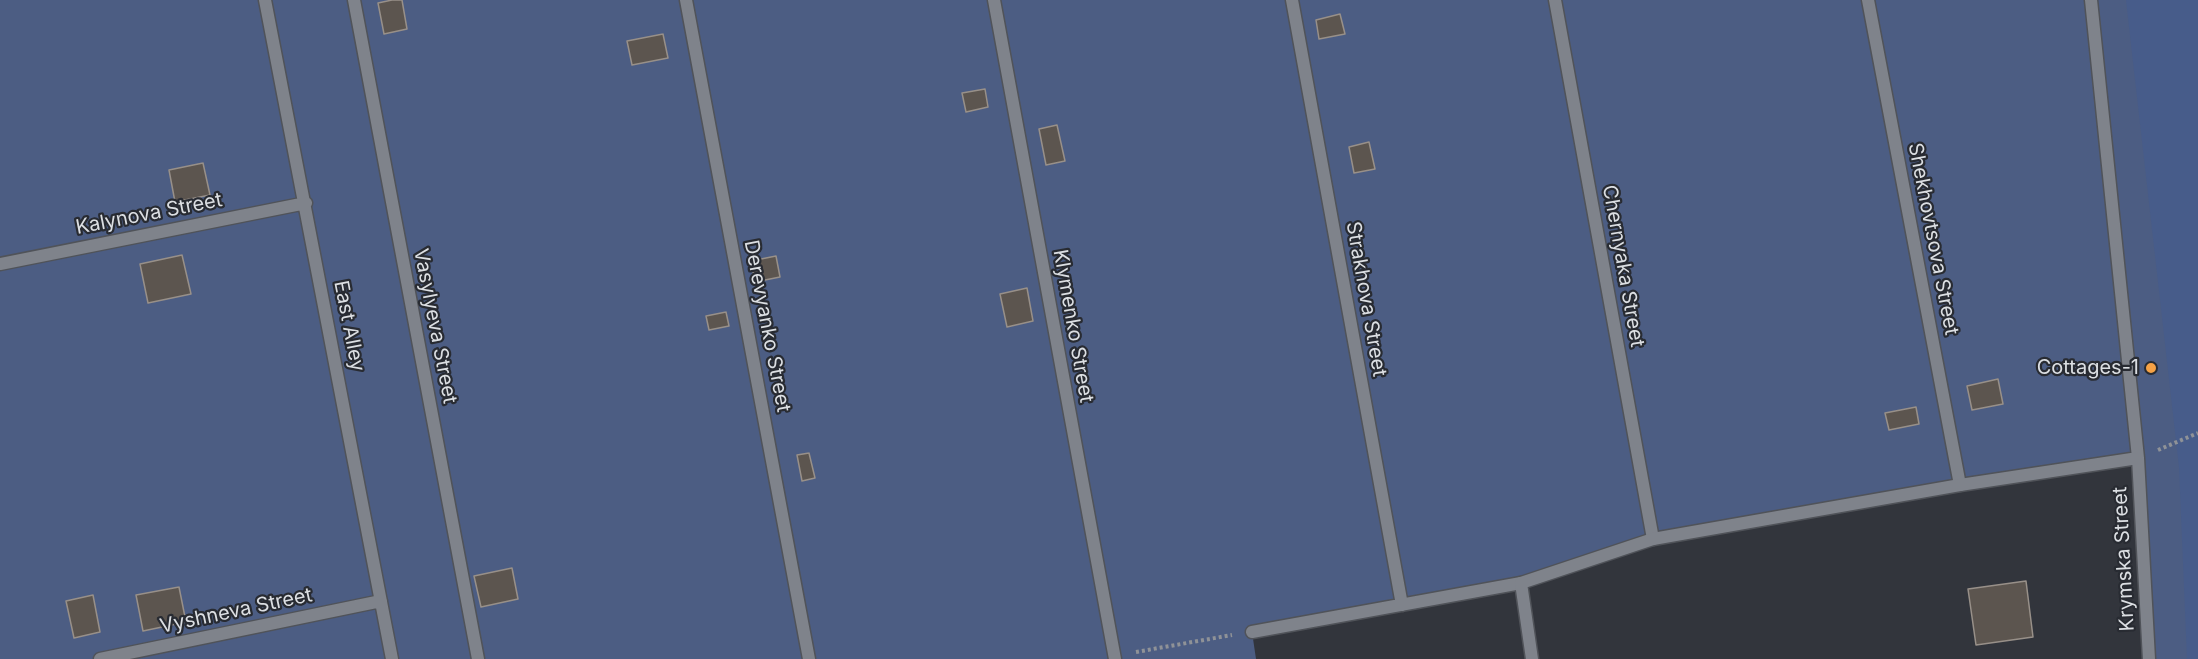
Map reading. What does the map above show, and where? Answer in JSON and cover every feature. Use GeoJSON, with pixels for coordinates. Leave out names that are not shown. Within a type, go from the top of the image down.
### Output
{"type":"FeatureCollection","features":[{"type":"Feature","properties":{"kind":"street","name":"East Alley"},"geometry":{"type":"LineString","coordinates":[[265,0],[306,203],[392,659]]}},
{"type":"Feature","properties":{"kind":"street","name":"Vasylyeva Street"},"geometry":{"type":"LineString","coordinates":[[354,0],[478,659]]}},
{"type":"Feature","properties":{"kind":"street","name":"Derevyanko Street"},"geometry":{"type":"LineString","coordinates":[[686,0],[809,659]]}},
{"type":"Feature","properties":{"kind":"street","name":"Klymenko Street"},"geometry":{"type":"LineString","coordinates":[[994,0],[1114,658]]}},
{"type":"Feature","properties":{"kind":"street","name":"Strakhova Street"},"geometry":{"type":"LineString","coordinates":[[1292,0],[1402,605]]}},
{"type":"Feature","properties":{"kind":"street","name":"Chernyaka Street"},"geometry":{"type":"LineString","coordinates":[[1555,0],[1653,539]]}},
{"type":"Feature","properties":{"kind":"street","name":"Shekhovtsova Street"},"geometry":{"type":"LineString","coordinates":[[1868,0],[1960,485]]}},
{"type":"Feature","properties":{"kind":"street","name":"Krymska Street"},"geometry":{"type":"LineString","coordinates":[[2091,0],[2138,458],[2149,659]]}},
{"type":"Feature","properties":{"kind":"street","name":"Kalynova Street"},"geometry":{"type":"LineString","coordinates":[[0,264],[306,203]]}},
{"type":"Feature","properties":{"kind":"street"},"geometry":{"type":"LineString","coordinates":[[1252,632],[1521,583],[1653,539],[1960,485],[2138,458]]}},
{"type":"Feature","properties":{"kind":"street"},"geometry":{"type":"LineString","coordinates":[[1521,583],[1532,659]]}},
{"type":"Feature","properties":{"kind":"street","name":"Vyshneva Street"},"geometry":{"type":"LineString","coordinates":[[100,659],[381,601]]}},
{"type":"Feature","properties":{"kind":"path"},"geometry":{"type":"LineString","coordinates":[[2138,458],[2198,433]]}},
{"type":"Feature","properties":{"kind":"path"},"geometry":{"type":"LineString","coordinates":[[1114,658],[1252,632]]}},
{"type":"Feature","properties":{"kind":"shaded area"},"geometry":{"type":"Polygon","coordinates":[[[0,0],[2198,0],[2198,659],[2149,659],[2138,458],[1653,539],[1521,583],[1252,632],[1256,659],[0,659],[0,0]]]}},
{"type":"Feature","properties":{"kind":"shaded area"},"geometry":{"type":"Polygon","coordinates":[[[2126,0],[2198,0],[2198,659],[2187,659],[2179,467],[2126,0]]]}},
{"type":"Feature","properties":{"kind":"building"},"geometry":{"type":"Polygon","coordinates":[[[402,0],[407,29],[384,34],[378,3],[402,0]]]}},
{"type":"Feature","properties":{"kind":"building"},"geometry":{"type":"Polygon","coordinates":[[[1340,14],[1345,34],[1319,39],[1316,20],[1340,14]]]}},
{"type":"Feature","properties":{"kind":"building"},"geometry":{"type":"Polygon","coordinates":[[[663,34],[668,58],[632,65],[627,41],[663,34]]]}},
{"type":"Feature","properties":{"kind":"building"},"geometry":{"type":"Polygon","coordinates":[[[985,89],[988,107],[966,112],[962,93],[985,89]]]}},
{"type":"Feature","properties":{"kind":"building"},"geometry":{"type":"Polygon","coordinates":[[[1057,125],[1065,161],[1046,165],[1039,129],[1057,125]]]}},
{"type":"Feature","properties":{"kind":"building"},"geometry":{"type":"Polygon","coordinates":[[[1369,142],[1375,169],[1354,173],[1349,147],[1369,142]]]}},
{"type":"Feature","properties":{"kind":"building"},"geometry":{"type":"Polygon","coordinates":[[[203,163],[210,195],[175,202],[169,170],[203,163]]]}},
{"type":"Feature","properties":{"kind":"building"},"geometry":{"type":"Polygon","coordinates":[[[182,255],[191,294],[148,303],[140,264],[182,255]]]}},
{"type":"Feature","properties":{"kind":"building"},"geometry":{"type":"Polygon","coordinates":[[[776,256],[780,277],[755,282],[751,261],[776,256]]]}},
{"type":"Feature","properties":{"kind":"building"},"geometry":{"type":"Polygon","coordinates":[[[1027,288],[1033,321],[1007,327],[1000,294],[1027,288]]]}},
{"type":"Feature","properties":{"kind":"building"},"geometry":{"type":"Polygon","coordinates":[[[726,312],[729,326],[709,330],[706,316],[726,312]]]}},
{"type":"Feature","properties":{"kind":"building"},"geometry":{"type":"Polygon","coordinates":[[[1998,379],[2003,404],[1972,410],[1967,386],[1998,379]]]}},
{"type":"Feature","properties":{"kind":"building"},"geometry":{"type":"Polygon","coordinates":[[[1916,407],[1919,424],[1889,430],[1885,413],[1916,407]]]}},
{"type":"Feature","properties":{"kind":"building"},"geometry":{"type":"Polygon","coordinates":[[[809,453],[815,478],[802,481],[797,455],[809,453]]]}},
{"type":"Feature","properties":{"kind":"building"},"geometry":{"type":"Polygon","coordinates":[[[512,568],[518,599],[481,607],[474,576],[512,568]]]}},
{"type":"Feature","properties":{"kind":"building"},"geometry":{"type":"Polygon","coordinates":[[[2026,581],[2033,637],[1976,645],[1968,589],[2026,581]]]}},
{"type":"Feature","properties":{"kind":"building"},"geometry":{"type":"Polygon","coordinates":[[[179,587],[186,622],[143,631],[136,595],[179,587]]]}},
{"type":"Feature","properties":{"kind":"building"},"geometry":{"type":"Polygon","coordinates":[[[93,595],[100,632],[74,638],[66,601],[93,595]]]}},
{"type":"Feature","properties":{"kind":"place","name":"Cottages-1"},"geometry":{"type":"Point","coordinates":[2151,368]}}]}
